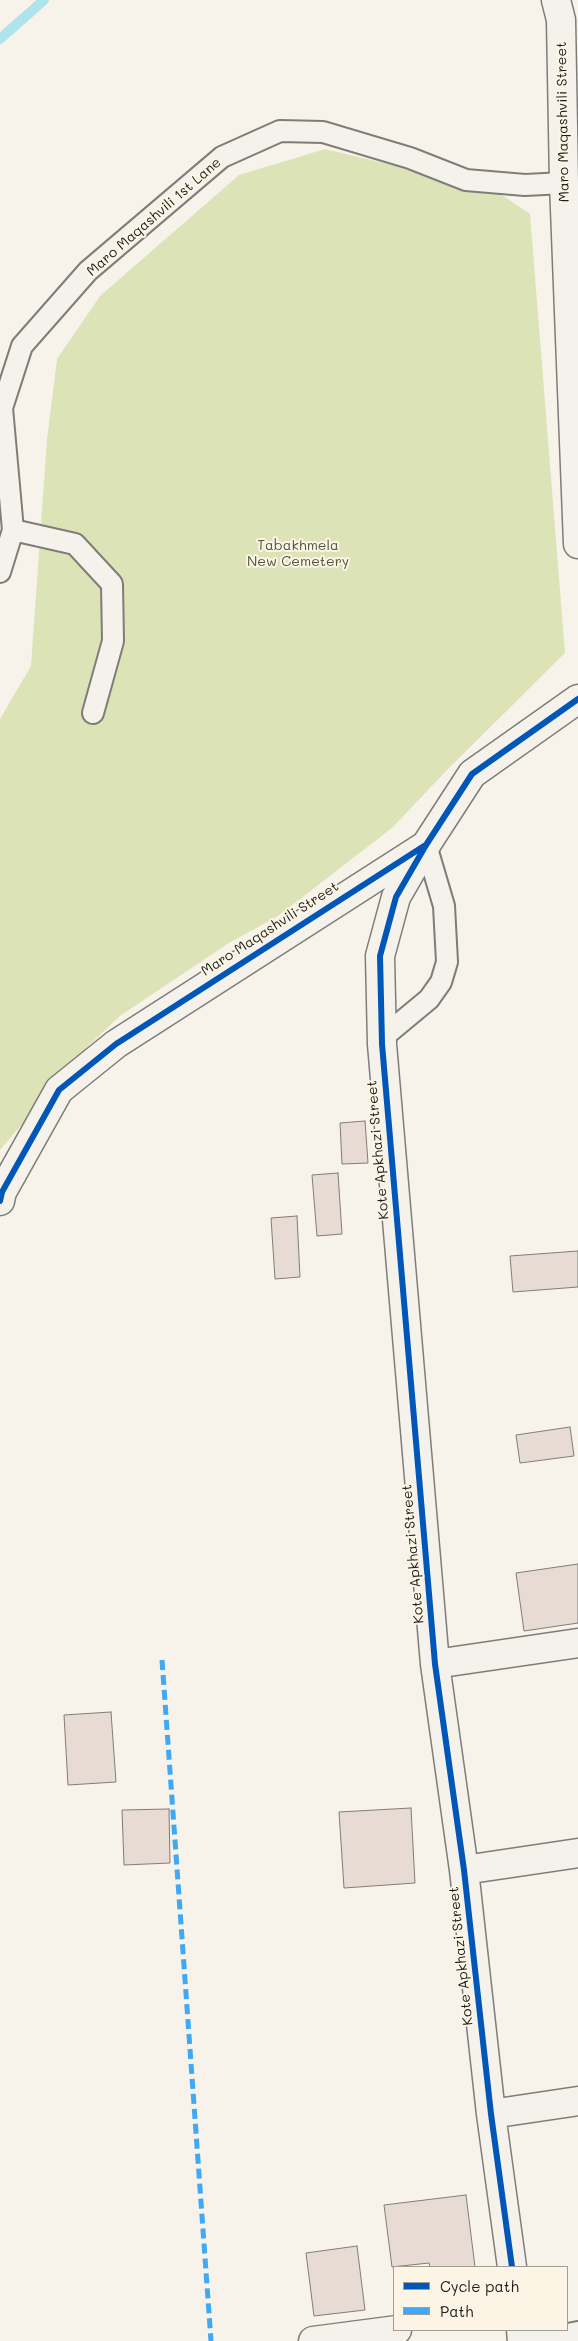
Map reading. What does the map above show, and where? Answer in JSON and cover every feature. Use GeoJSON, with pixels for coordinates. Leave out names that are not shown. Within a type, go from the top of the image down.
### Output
{"type":"FeatureCollection","features":[{"type":"Feature","properties":{"kind":"street","name":"Maro Maqashvili Street"},"geometry":{"type":"LineString","coordinates":[[556,0],[562,20],[564,184],[578,544]]}},
{"type":"Feature","properties":{"kind":"street","name":"Maro Maqashvili Street"},"geometry":{"type":"LineString","coordinates":[[0,1201],[2,1192],[59,1090],[116,1044],[426,845],[472,774],[578,699]]}},
{"type":"Feature","properties":{"kind":"street","name":"Kote Apkhazi Street"},"geometry":{"type":"LineString","coordinates":[[426,845],[396,897],[380,956],[382,1044],[435,1664],[464,1870],[491,2114],[512,2266]]}},
{"type":"Feature","properties":{"kind":"street"},"geometry":{"type":"LineString","coordinates":[[435,1664],[578,1643]]}},
{"type":"Feature","properties":{"kind":"street"},"geometry":{"type":"LineString","coordinates":[[464,1870],[578,1853]]}},
{"type":"Feature","properties":{"kind":"street"},"geometry":{"type":"LineString","coordinates":[[491,2114],[578,2101]]}},
{"type":"Feature","properties":{"kind":"street"},"geometry":{"type":"LineString","coordinates":[[313,2341],[393,2331]]}},
{"type":"Feature","properties":{"kind":"lane","name":"Maro Maqashvili 1st Lane"},"geometry":{"type":"LineString","coordinates":[[0,572],[13,530],[2,408],[22,346],[88,271],[222,157],[280,131],[323,132],[410,158],[466,180],[526,185],[564,184]]}},
{"type":"Feature","properties":{"kind":"lane"},"geometry":{"type":"LineString","coordinates":[[13,530],[75,544],[112,584],[114,641],[93,713]]}},
{"type":"Feature","properties":{"kind":"lane"},"geometry":{"type":"LineString","coordinates":[[382,1044],[388,1034],[429,999],[441,982],[447,962],[444,906],[426,845]]}},
{"type":"Feature","properties":{"kind":"lane"},"geometry":{"type":"LineString","coordinates":[[534,2341],[578,2332]]}},
{"type":"Feature","properties":{"kind":"green space","name":"Tabakhmela New Cemetery"},"geometry":{"type":"Polygon","coordinates":[[[325,149],[493,189],[530,214],[565,653],[447,770],[392,828],[278,916],[229,943],[120,1016],[88,1046],[0,1150],[0,719],[31,666],[47,439],[57,359],[100,296],[239,175],[325,149]]]}},
{"type":"Feature","properties":{"kind":"building"},"geometry":{"type":"Polygon","coordinates":[[[365,1121],[368,1163],[342,1164],[340,1123],[365,1121]]]}},
{"type":"Feature","properties":{"kind":"building"},"geometry":{"type":"Polygon","coordinates":[[[338,1173],[342,1234],[317,1236],[312,1175],[338,1173]]]}},
{"type":"Feature","properties":{"kind":"building"},"geometry":{"type":"Polygon","coordinates":[[[297,1216],[300,1277],[275,1279],[271,1218],[297,1216]]]}},
{"type":"Feature","properties":{"kind":"building"},"geometry":{"type":"Polygon","coordinates":[[[578,1251],[578,1287],[513,1292],[510,1256],[578,1251]]]}},
{"type":"Feature","properties":{"kind":"building"},"geometry":{"type":"Polygon","coordinates":[[[570,1427],[574,1456],[520,1463],[516,1435],[570,1427]]]}},
{"type":"Feature","properties":{"kind":"building"},"geometry":{"type":"Polygon","coordinates":[[[578,1564],[578,1623],[524,1631],[516,1573],[578,1564]]]}},
{"type":"Feature","properties":{"kind":"building"},"geometry":{"type":"Polygon","coordinates":[[[111,1712],[116,1782],[68,1785],[64,1715],[111,1712]]]}},
{"type":"Feature","properties":{"kind":"building"},"geometry":{"type":"Polygon","coordinates":[[[411,1808],[415,1883],[344,1888],[339,1812],[411,1808]]]}},
{"type":"Feature","properties":{"kind":"building"},"geometry":{"type":"Polygon","coordinates":[[[169,1809],[170,1863],[124,1865],[122,1810],[169,1809]]]}},
{"type":"Feature","properties":{"kind":"building"},"geometry":{"type":"Polygon","coordinates":[[[466,2195],[475,2266],[430,2266],[429,2263],[392,2267],[384,2205],[466,2195]]]}},
{"type":"Feature","properties":{"kind":"building"},"geometry":{"type":"Polygon","coordinates":[[[357,2246],[365,2310],[314,2316],[306,2253],[357,2246]]]}},
{"type":"Feature","properties":{"kind":"waterway"},"geometry":{"type":"LineString","coordinates":[[0,39],[44,0]]}},
{"type":"Feature","properties":{"kind":"marked path"},"geometry":{"type":"LineString","coordinates":[[162,1660],[211,2341]]}},
{"type":"Feature","properties":{"kind":"cycle path"},"geometry":{"type":"LineString","coordinates":[[512,2266],[491,2114],[464,1870],[435,1664],[382,1044],[380,956],[396,897],[426,845],[472,774],[578,699]]}},
{"type":"Feature","properties":{"kind":"cycle path"},"geometry":{"type":"LineString","coordinates":[[0,1201],[2,1192],[59,1090],[116,1044],[424,846]]}}]}
